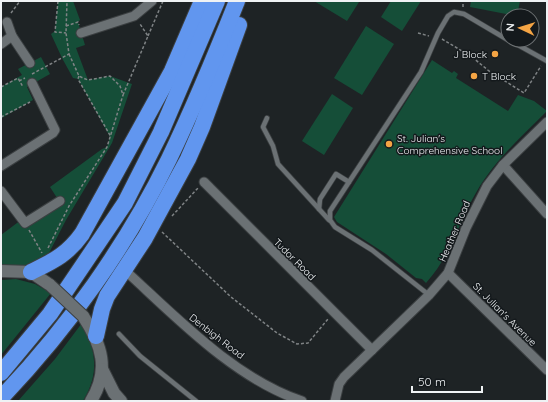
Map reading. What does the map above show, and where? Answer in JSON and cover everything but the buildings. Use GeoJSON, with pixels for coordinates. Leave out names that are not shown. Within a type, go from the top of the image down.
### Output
{"type":"FeatureCollection","features":[{"type":"Feature","properties":{"kind":"highway"},"geometry":{"type":"LineString","coordinates":[[31,272],[46,260],[60,258],[72,248],[82,234],[172,71],[202,1]]}},
{"type":"Feature","properties":{"kind":"highway"},"geometry":{"type":"LineString","coordinates":[[1,373],[50,314],[125,203],[161,132],[217,1]]}},
{"type":"Feature","properties":{"kind":"highway"},"geometry":{"type":"LineString","coordinates":[[1,398],[27,371],[60,330],[107,264],[141,211],[193,109],[237,1]]}},
{"type":"Feature","properties":{"kind":"highway"},"geometry":{"type":"LineString","coordinates":[[96,336],[102,309],[107,296],[145,238],[188,159],[202,127],[248,1]]}},
{"type":"Feature","properties":{"kind":"main road"},"geometry":{"type":"LineString","coordinates":[[1,272],[31,272],[50,285],[83,316],[96,336],[100,349],[102,369],[114,392],[121,401]]}},
{"type":"Feature","properties":{"kind":"main road"},"geometry":{"type":"LineString","coordinates":[[91,401],[94,396],[102,369]]}},
{"type":"Feature","properties":{"kind":"street"},"geometry":{"type":"LineString","coordinates":[[81,33],[134,16],[152,1]]}},
{"type":"Feature","properties":{"kind":"street"},"geometry":{"type":"LineString","coordinates":[[6,22],[12,36],[30,63]]}},
{"type":"Feature","properties":{"kind":"street"},"geometry":{"type":"LineString","coordinates":[[1,44],[12,36]]}},
{"type":"Feature","properties":{"kind":"street"},"geometry":{"type":"LineString","coordinates":[[1,166],[53,133],[55,130],[32,83]]}},
{"type":"Feature","properties":{"kind":"street","name":"Heather Road"},"geometry":{"type":"LineString","coordinates":[[335,401],[339,384],[429,295],[448,273],[478,204],[502,165],[547,122]]}},
{"type":"Feature","properties":{"kind":"street"},"geometry":{"type":"LineString","coordinates":[[502,165],[547,214]]}},
{"type":"Feature","properties":{"kind":"street","name":"Tudor Road"},"geometry":{"type":"LineString","coordinates":[[204,182],[333,313],[372,350]]}},
{"type":"Feature","properties":{"kind":"street"},"geometry":{"type":"LineString","coordinates":[[1,191],[25,223],[60,201]]}},
{"type":"Feature","properties":{"kind":"street","name":"St. Julian's Avenue"},"geometry":{"type":"LineString","coordinates":[[448,273],[547,370]]}},
{"type":"Feature","properties":{"kind":"street","name":"Denbigh Road"},"geometry":{"type":"LineString","coordinates":[[129,274],[200,339],[222,356],[260,382],[302,401]]}},
{"type":"Feature","properties":{"kind":"lane"},"geometry":{"type":"LineString","coordinates":[[332,223],[330,211],[421,72],[438,33],[450,14],[456,12],[464,14],[500,35]]}},
{"type":"Feature","properties":{"kind":"lane"},"geometry":{"type":"LineString","coordinates":[[524,48],[547,60]]}},
{"type":"Feature","properties":{"kind":"lane"},"geometry":{"type":"LineString","coordinates":[[267,118],[263,127],[273,146],[276,162],[319,209],[332,223],[372,250],[429,295]]}},
{"type":"Feature","properties":{"kind":"lane"},"geometry":{"type":"LineString","coordinates":[[319,209],[320,199],[336,174],[350,182]]}},
{"type":"Feature","properties":{"kind":"lane"},"geometry":{"type":"LineString","coordinates":[[119,334],[140,356],[196,401]]}},
{"type":"Feature","properties":{"kind":"path"},"geometry":{"type":"LineString","coordinates":[[6,22],[20,1]]}},
{"type":"Feature","properties":{"kind":"path"},"geometry":{"type":"LineString","coordinates":[[58,1],[55,32],[66,33]]}},
{"type":"Feature","properties":{"kind":"path"},"geometry":{"type":"LineString","coordinates":[[67,1],[66,33],[69,54],[79,76],[78,79],[110,137]]}},
{"type":"Feature","properties":{"kind":"path"},"geometry":{"type":"LineString","coordinates":[[46,260],[69,206],[107,147],[123,95],[163,1]]}},
{"type":"Feature","properties":{"kind":"path"},"geometry":{"type":"LineString","coordinates":[[134,16],[148,36]]}},
{"type":"Feature","properties":{"kind":"path"},"geometry":{"type":"LineString","coordinates":[[445,40],[524,93],[540,68]]}},
{"type":"Feature","properties":{"kind":"path"},"geometry":{"type":"LineString","coordinates":[[19,81],[69,54]]}},
{"type":"Feature","properties":{"kind":"path"},"geometry":{"type":"LineString","coordinates":[[79,76],[88,80],[110,76],[120,86],[123,95]]}},
{"type":"Feature","properties":{"kind":"path"},"geometry":{"type":"LineString","coordinates":[[1,87],[18,78],[23,88]]}},
{"type":"Feature","properties":{"kind":"path"},"geometry":{"type":"LineString","coordinates":[[1,117],[31,102]]}},
{"type":"Feature","properties":{"kind":"path"},"geometry":{"type":"LineString","coordinates":[[169,219],[204,182]]}},
{"type":"Feature","properties":{"kind":"path"},"geometry":{"type":"LineString","coordinates":[[25,223],[46,260]]}},
{"type":"Feature","properties":{"kind":"path"},"geometry":{"type":"LineString","coordinates":[[160,229],[231,298],[277,333],[297,344],[308,343],[333,313]]}},
{"type":"Feature","properties":{"kind":"green space"},"geometry":{"type":"Polygon","coordinates":[[[58,1],[73,1],[80,20],[78,22],[85,45],[76,48],[88,80],[110,76],[132,84],[112,143],[66,220],[49,253],[47,264],[1,271],[1,235],[21,220],[59,201],[50,187],[102,149],[107,147],[110,137],[78,79],[73,78],[51,34],[55,31],[58,1]]]}},
{"type":"Feature","properties":{"kind":"green space"},"geometry":{"type":"Polygon","coordinates":[[[314,1],[356,1],[359,2],[347,21],[314,1]]]}},
{"type":"Feature","properties":{"kind":"green space"},"geometry":{"type":"Polygon","coordinates":[[[391,1],[421,1],[402,31],[381,17],[391,1]]]}},
{"type":"Feature","properties":{"kind":"green space"},"geometry":{"type":"Polygon","coordinates":[[[471,1],[520,1],[519,8],[500,8],[500,13],[470,7],[471,1]]]}},
{"type":"Feature","properties":{"kind":"green space"},"geometry":{"type":"Polygon","coordinates":[[[366,26],[394,44],[362,95],[334,78],[366,26]]]}},
{"type":"Feature","properties":{"kind":"green space"},"geometry":{"type":"Polygon","coordinates":[[[41,57],[50,74],[27,87],[33,100],[2,118],[1,87],[22,75],[18,69],[41,57]]]}},
{"type":"Feature","properties":{"kind":"green space"},"geometry":{"type":"Polygon","coordinates":[[[432,60],[452,73],[454,71],[458,74],[456,78],[508,111],[518,95],[534,101],[547,111],[509,149],[484,180],[470,203],[449,250],[426,283],[422,279],[416,278],[386,254],[337,222],[334,217],[432,60]]]}},
{"type":"Feature","properties":{"kind":"green space"},"geometry":{"type":"Polygon","coordinates":[[[332,94],[353,108],[324,155],[302,141],[332,94]]]}},
{"type":"Feature","properties":{"kind":"green space"},"geometry":{"type":"Polygon","coordinates":[[[16,279],[35,284],[51,293],[1,355],[1,280],[16,279]]]}},
{"type":"Feature","properties":{"kind":"green space"},"geometry":{"type":"Polygon","coordinates":[[[82,323],[87,333],[94,362],[92,381],[83,401],[18,401],[55,359],[82,323]]]}},
{"type":"Feature","properties":{"kind":"place","name":"J Block"},"geometry":{"type":"Point","coordinates":[495,54]}},
{"type":"Feature","properties":{"kind":"place","name":"T Block"},"geometry":{"type":"Point","coordinates":[474,76]}},
{"type":"Feature","properties":{"kind":"place","name":"St. Julian's Comprehensive School"},"geometry":{"type":"Point","coordinates":[389,144]}}]}
